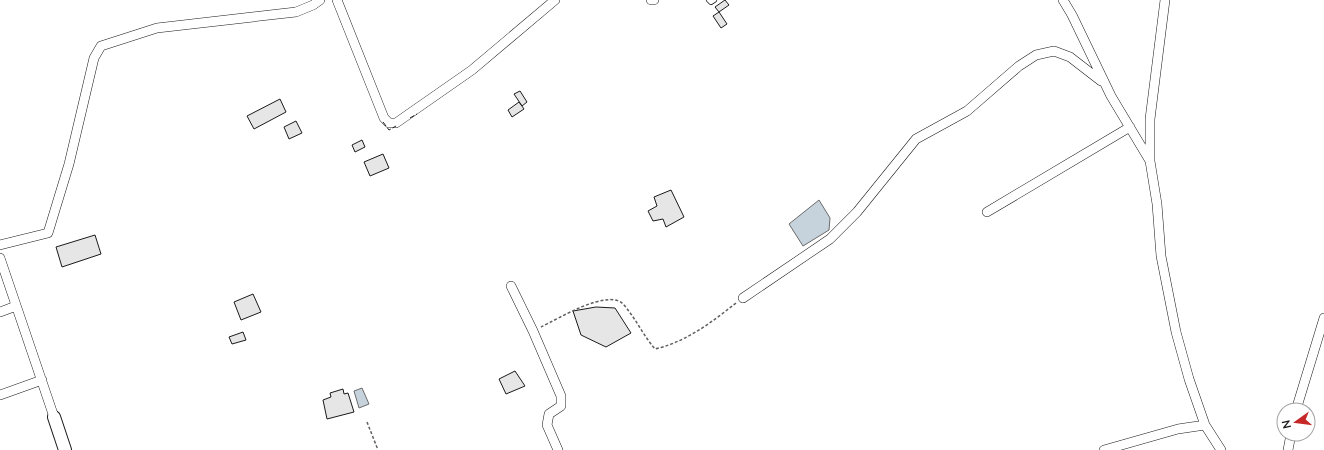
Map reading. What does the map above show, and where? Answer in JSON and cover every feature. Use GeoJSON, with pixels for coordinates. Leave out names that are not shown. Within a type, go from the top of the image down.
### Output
{"type":"FeatureCollection","features":[{"type":"Feature","properties":{"kind":"street"},"geometry":{"type":"LineString","coordinates":[[0,245],[48,233],[69,164],[94,58],[101,46],[165,27],[296,12],[313,5],[320,0]]}},
{"type":"Feature","properties":{"kind":"street"},"geometry":{"type":"LineString","coordinates":[[337,0],[384,118],[389,123],[396,123],[472,70],[555,0]]}},
{"type":"Feature","properties":{"kind":"street"},"geometry":{"type":"LineString","coordinates":[[1063,0],[1072,15],[1105,84],[1150,161]]}},
{"type":"Feature","properties":{"kind":"street"},"geometry":{"type":"LineString","coordinates":[[1165,0],[1150,119],[1150,161],[1155,184],[1161,256],[1176,332],[1188,379],[1205,425],[1221,450]]}},
{"type":"Feature","properties":{"kind":"street"},"geometry":{"type":"LineString","coordinates":[[743,298],[830,239],[857,212],[916,139],[967,112],[1019,66],[1036,55],[1054,51],[1070,57],[1105,84]]}},
{"type":"Feature","properties":{"kind":"street"},"geometry":{"type":"LineString","coordinates":[[987,212],[1130,127]]}},
{"type":"Feature","properties":{"kind":"street"},"geometry":{"type":"LineString","coordinates":[[0,258],[65,450]]}},
{"type":"Feature","properties":{"kind":"street"},"geometry":{"type":"LineString","coordinates":[[511,286],[533,331],[561,396],[561,406],[549,414],[547,424],[558,450]]}},
{"type":"Feature","properties":{"kind":"street"},"geometry":{"type":"LineString","coordinates":[[0,312],[16,306]]}},
{"type":"Feature","properties":{"kind":"street"},"geometry":{"type":"LineString","coordinates":[[1298,402],[1324,318]]}},
{"type":"Feature","properties":{"kind":"street"},"geometry":{"type":"LineString","coordinates":[[0,395],[42,380]]}},
{"type":"Feature","properties":{"kind":"street"},"geometry":{"type":"LineString","coordinates":[[1104,450],[1178,429],[1205,425]]}},
{"type":"Feature","properties":{"kind":"lane"},"geometry":{"type":"LineString","coordinates":[[710,0],[711,2],[714,0]]}},
{"type":"Feature","properties":{"kind":"path"},"geometry":{"type":"LineString","coordinates":[[533,331],[591,302],[616,301],[624,304],[644,337],[655,349],[668,346],[692,334],[743,298]]}},
{"type":"Feature","properties":{"kind":"path"},"geometry":{"type":"LineString","coordinates":[[367,422],[378,450]]}},
{"type":"Feature","properties":{"kind":"shaded area"},"geometry":{"type":"Polygon","coordinates":[[[819,200],[830,218],[829,230],[803,246],[789,224],[819,200]]]}},
{"type":"Feature","properties":{"kind":"shaded area"},"geometry":{"type":"Polygon","coordinates":[[[362,388],[369,404],[359,408],[354,391],[362,388]]]}},
{"type":"Feature","properties":{"kind":"building"},"geometry":{"type":"Polygon","coordinates":[[[725,0],[729,5],[719,12],[715,7],[725,0]]]}},
{"type":"Feature","properties":{"kind":"building"},"geometry":{"type":"Polygon","coordinates":[[[719,12],[727,24],[721,28],[713,16],[719,12]]]}},
{"type":"Feature","properties":{"kind":"building"},"geometry":{"type":"Polygon","coordinates":[[[520,91],[527,102],[522,106],[514,94],[520,91]]]}},
{"type":"Feature","properties":{"kind":"building"},"geometry":{"type":"Polygon","coordinates":[[[280,99],[286,112],[254,129],[247,116],[280,99]]]}},
{"type":"Feature","properties":{"kind":"building"},"geometry":{"type":"Polygon","coordinates":[[[519,102],[524,109],[512,117],[508,110],[519,102]]]}},
{"type":"Feature","properties":{"kind":"building"},"geometry":{"type":"Polygon","coordinates":[[[296,121],[302,133],[289,139],[284,127],[296,121]]]}},
{"type":"Feature","properties":{"kind":"building"},"geometry":{"type":"Polygon","coordinates":[[[362,140],[365,147],[355,152],[352,145],[362,140]]]}},
{"type":"Feature","properties":{"kind":"building"},"geometry":{"type":"Polygon","coordinates":[[[383,154],[389,168],[370,176],[364,162],[383,154]]]}},
{"type":"Feature","properties":{"kind":"building"},"geometry":{"type":"Polygon","coordinates":[[[671,190],[684,217],[666,227],[663,219],[653,221],[648,211],[657,206],[654,197],[671,190]]]}},
{"type":"Feature","properties":{"kind":"building"},"geometry":{"type":"Polygon","coordinates":[[[95,235],[101,254],[62,267],[56,247],[95,235]]]}},
{"type":"Feature","properties":{"kind":"building"},"geometry":{"type":"Polygon","coordinates":[[[253,294],[261,312],[241,320],[234,302],[253,294]]]}},
{"type":"Feature","properties":{"kind":"building"},"geometry":{"type":"Polygon","coordinates":[[[596,307],[615,308],[631,333],[606,347],[581,335],[573,311],[596,307]]]}},
{"type":"Feature","properties":{"kind":"building"},"geometry":{"type":"Polygon","coordinates":[[[243,332],[246,340],[232,344],[229,337],[243,332]]]}},
{"type":"Feature","properties":{"kind":"building"},"geometry":{"type":"Polygon","coordinates":[[[515,371],[525,386],[506,394],[499,379],[515,371]]]}},
{"type":"Feature","properties":{"kind":"building"},"geometry":{"type":"Polygon","coordinates":[[[343,389],[344,394],[348,393],[354,412],[327,419],[323,400],[331,397],[330,393],[343,389]]]}},
{"type":"Feature","properties":{"kind":"fence"},"geometry":{"type":"LineString","coordinates":[[410,118],[417,114]]}},
{"type":"Feature","properties":{"kind":"fence"},"geometry":{"type":"LineString","coordinates":[[383,122],[389,130],[396,126]]}}]}
